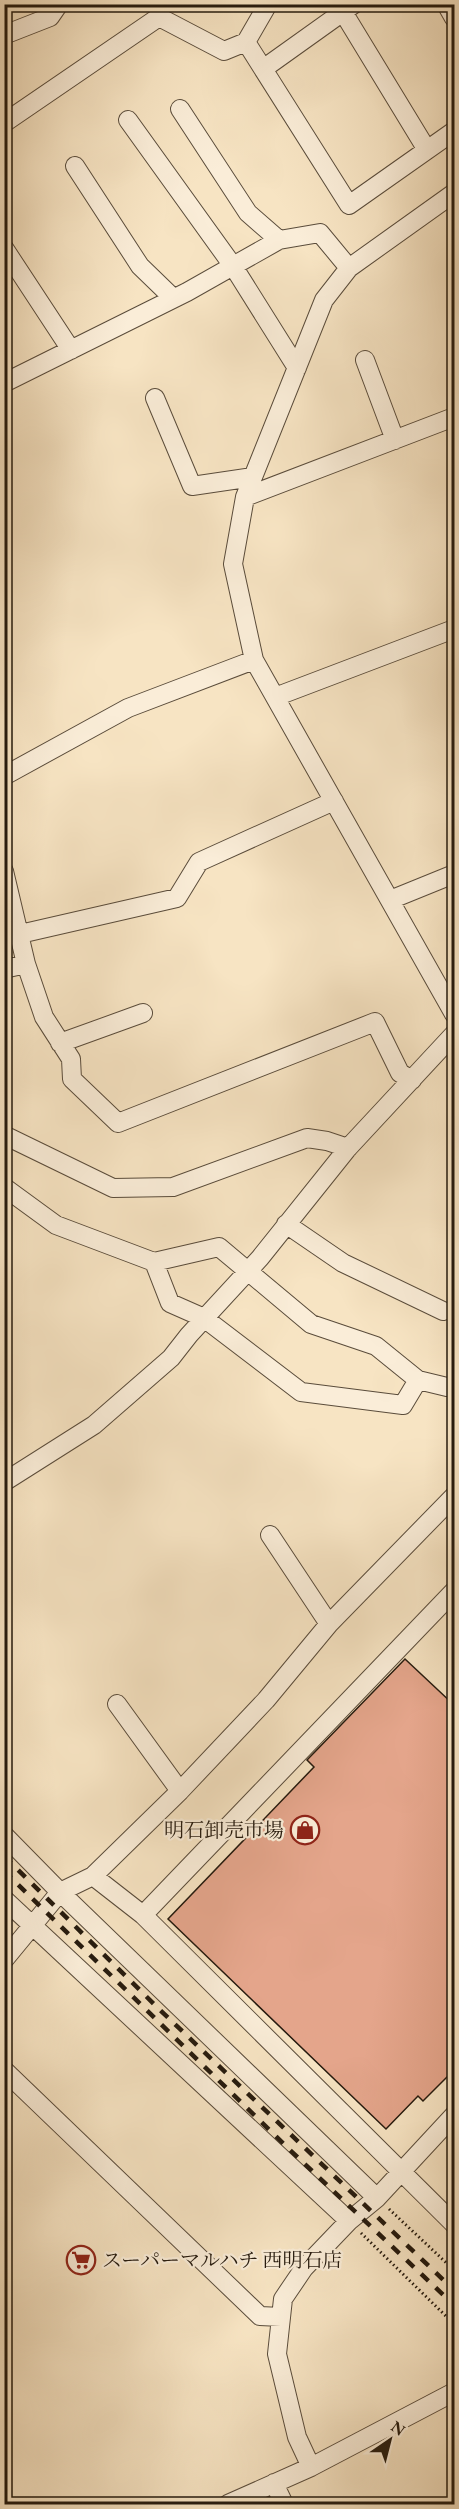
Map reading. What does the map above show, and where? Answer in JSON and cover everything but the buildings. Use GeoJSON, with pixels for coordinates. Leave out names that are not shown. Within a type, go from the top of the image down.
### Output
{"type":"FeatureCollection","features":[{"type":"Feature","properties":{"kind":"street"},"geometry":{"type":"LineString","coordinates":[[4,35],[50,17],[59,4]]}},
{"type":"Feature","properties":{"kind":"street"},"geometry":{"type":"LineString","coordinates":[[4,123],[159,17],[224,51],[246,42],[268,4]]}},
{"type":"Feature","properties":{"kind":"street"},"geometry":{"type":"LineString","coordinates":[[446,4],[454,18]]}},
{"type":"Feature","properties":{"kind":"street"},"geometry":{"type":"LineString","coordinates":[[263,69],[349,8],[427,150]]}},
{"type":"Feature","properties":{"kind":"street"},"geometry":{"type":"LineString","coordinates":[[246,42],[349,205],[454,131]]}},
{"type":"Feature","properties":{"kind":"street"},"geometry":{"type":"LineString","coordinates":[[180,109],[248,213],[279,240]]}},
{"type":"Feature","properties":{"kind":"street"},"geometry":{"type":"LineString","coordinates":[[128,120],[233,266],[297,368]]}},
{"type":"Feature","properties":{"kind":"street"},"geometry":{"type":"LineString","coordinates":[[75,166],[140,266],[173,298]]}},
{"type":"Feature","properties":{"kind":"street"},"geometry":{"type":"LineString","coordinates":[[454,193],[349,268],[324,300],[245,497],[232,564],[254,660],[454,1014]]}},
{"type":"Feature","properties":{"kind":"street"},"geometry":{"type":"LineString","coordinates":[[4,383],[173,298],[279,240],[320,232],[349,268]]}},
{"type":"Feature","properties":{"kind":"street"},"geometry":{"type":"LineString","coordinates":[[4,248],[71,350]]}},
{"type":"Feature","properties":{"kind":"street"},"geometry":{"type":"LineString","coordinates":[[364,360],[394,440]]}},
{"type":"Feature","properties":{"kind":"street"},"geometry":{"type":"LineString","coordinates":[[155,398],[192,486],[253,477]]}},
{"type":"Feature","properties":{"kind":"street"},"geometry":{"type":"LineString","coordinates":[[245,497],[454,417]]}},
{"type":"Feature","properties":{"kind":"street"},"geometry":{"type":"LineString","coordinates":[[275,698],[454,629]]}},
{"type":"Feature","properties":{"kind":"street"},"geometry":{"type":"LineString","coordinates":[[4,776],[128,708],[254,660]]}},
{"type":"Feature","properties":{"kind":"street"},"geometry":{"type":"LineString","coordinates":[[20,934],[177,898],[199,862],[334,801]]}},
{"type":"Feature","properties":{"kind":"street"},"geometry":{"type":"LineString","coordinates":[[4,871],[26,964],[44,1017],[70,1059],[72,1079],[117,1123],[375,1022],[400,1073],[412,1080]]}},
{"type":"Feature","properties":{"kind":"street"},"geometry":{"type":"LineString","coordinates":[[390,900],[454,874]]}},
{"type":"Feature","properties":{"kind":"street"},"geometry":{"type":"LineString","coordinates":[[4,969],[26,964]]}},
{"type":"Feature","properties":{"kind":"street"},"geometry":{"type":"LineString","coordinates":[[60,1043],[143,1013]]}},
{"type":"Feature","properties":{"kind":"street"},"geometry":{"type":"LineString","coordinates":[[4,1482],[94,1425],[171,1358],[248,1270],[348,1148],[454,1034]]}},
{"type":"Feature","properties":{"kind":"street"},"geometry":{"type":"LineString","coordinates":[[4,1135],[113,1188],[173,1187],[306,1138],[327,1141],[348,1148]]}},
{"type":"Feature","properties":{"kind":"street"},"geometry":{"type":"LineString","coordinates":[[4,1187],[56,1224],[154,1262],[219,1246],[311,1324],[376,1346],[418,1380],[447,1387]]}},
{"type":"Feature","properties":{"kind":"street"},"geometry":{"type":"LineString","coordinates":[[286,1224],[343,1263],[443,1311]]}},
{"type":"Feature","properties":{"kind":"street"},"geometry":{"type":"LineString","coordinates":[[154,1262],[170,1303],[204,1318],[302,1392],[403,1405],[418,1380]]}},
{"type":"Feature","properties":{"kind":"street"},"geometry":{"type":"LineString","coordinates":[[4,1960],[60,1892],[93,1876],[180,1791],[266,1700],[329,1624],[454,1496]]}},
{"type":"Feature","properties":{"kind":"street"},"geometry":{"type":"LineString","coordinates":[[270,1534],[329,1624]]}},
{"type":"Feature","properties":{"kind":"street"},"geometry":{"type":"LineString","coordinates":[[143,1916],[454,1591]]}},
{"type":"Feature","properties":{"kind":"street"},"geometry":{"type":"LineString","coordinates":[[117,1704],[180,1791]]}},
{"type":"Feature","properties":{"kind":"street"},"geometry":{"type":"LineString","coordinates":[[4,1835],[377,2198]]}},
{"type":"Feature","properties":{"kind":"street"},"geometry":{"type":"LineString","coordinates":[[93,1876],[143,1916],[454,2224]]}},
{"type":"Feature","properties":{"kind":"street"},"geometry":{"type":"LineString","coordinates":[[4,1899],[349,2222]]}},
{"type":"Feature","properties":{"kind":"street"},"geometry":{"type":"LineString","coordinates":[[4,2070],[260,2316],[281,2317]]}},
{"type":"Feature","properties":{"kind":"street"},"geometry":{"type":"LineString","coordinates":[[311,2467],[297,2437],[277,2354],[283,2299],[304,2268],[349,2222],[377,2198],[454,2115]]}},
{"type":"Feature","properties":{"kind":"street"},"geometry":{"type":"LineString","coordinates":[[228,2505],[311,2467],[454,2392]]}},
{"type":"Feature","properties":{"kind":"street"},"geometry":{"type":"LineString","coordinates":[[274,2483],[284,2505]]}},
{"type":"Feature","properties":{"kind":"path"},"geometry":{"type":"LineString","coordinates":[[377,2198],[454,2270]]}},
{"type":"Feature","properties":{"kind":"path"},"geometry":{"type":"LineString","coordinates":[[349,2222],[454,2324]]}},
{"type":"Feature","properties":{"kind":"railway"},"geometry":{"type":"LineString","coordinates":[[4,1856],[159,2009],[454,2290]]}},
{"type":"Feature","properties":{"kind":"railway"},"geometry":{"type":"LineString","coordinates":[[4,1871],[291,2151],[454,2305]]}},
{"type":"Feature","properties":{"kind":"place","name":"明石卸売市場"},"geometry":{"type":"Point","coordinates":[305,1830]}},
{"type":"Feature","properties":{"kind":"place","name":"スーパーマルハチ 西明石店"},"geometry":{"type":"Point","coordinates":[81,2260]}}]}
